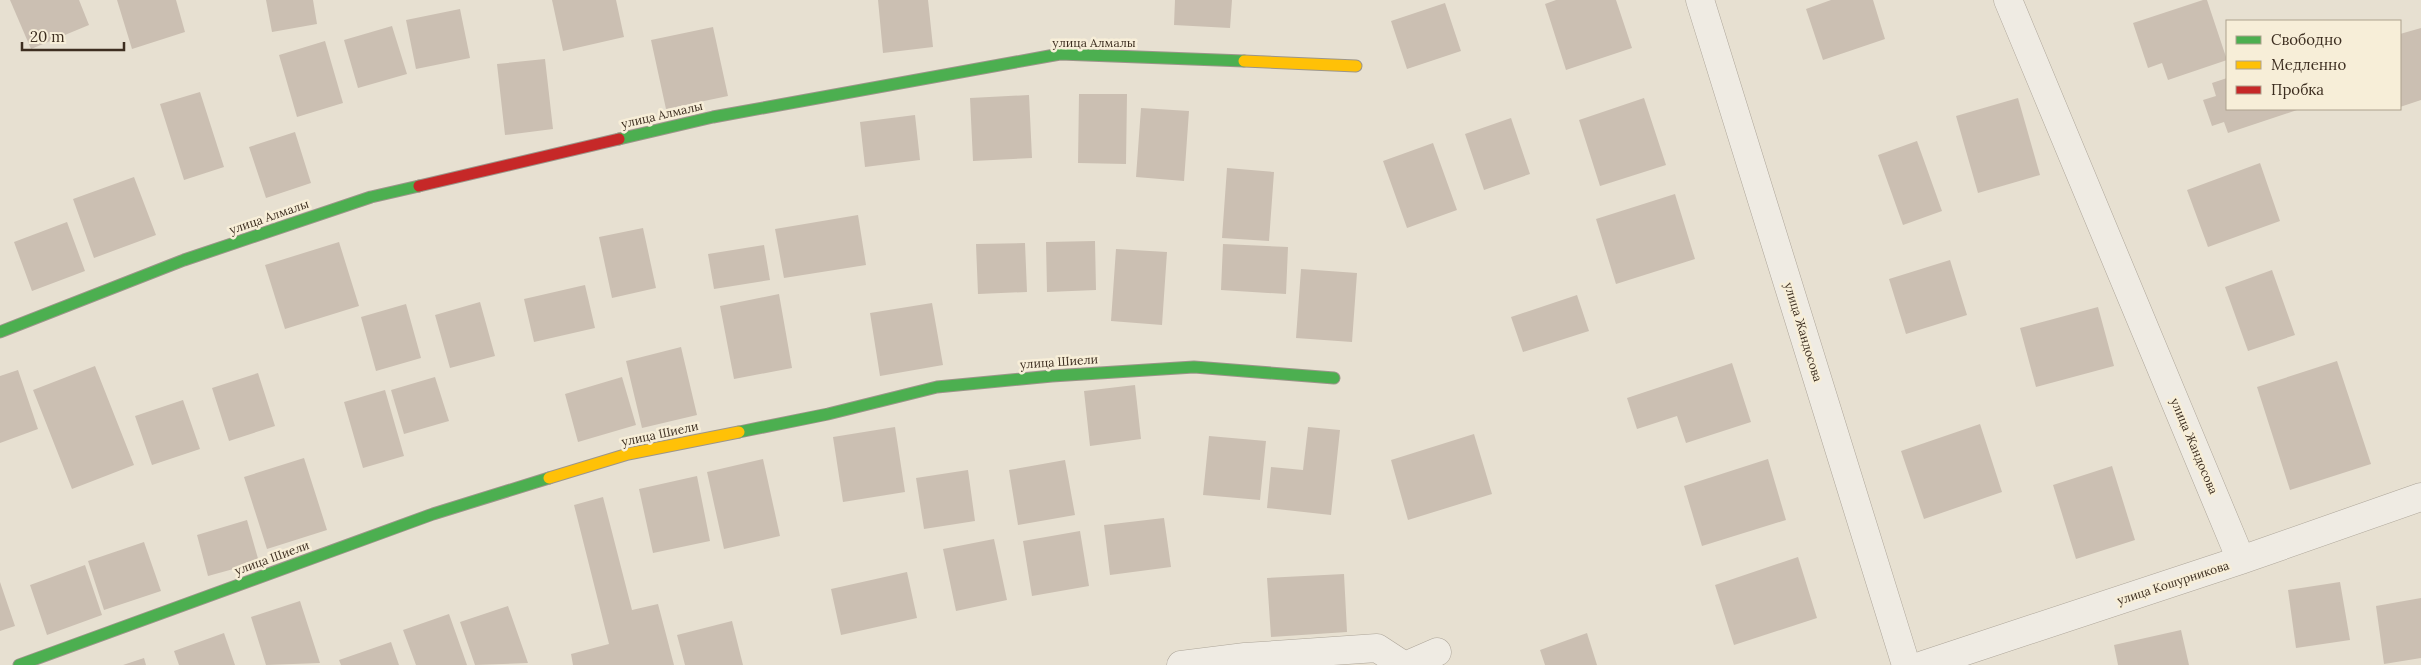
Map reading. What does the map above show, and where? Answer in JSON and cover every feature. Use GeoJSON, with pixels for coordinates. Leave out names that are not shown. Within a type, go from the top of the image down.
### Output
{"type":"FeatureCollection","features":[{"type":"Feature","properties":{"kind":"street","name":"улица Жандосова"},"geometry":{"type":"LineString","coordinates":[[1700,0],[1906,665]]}},
{"type":"Feature","properties":{"kind":"street","name":"улица Жандосова"},"geometry":{"type":"LineString","coordinates":[[2008,0],[2241,560]]}},
{"type":"Feature","properties":{"kind":"street","name":"улица Алмалы"},"geometry":{"type":"LineString","coordinates":[[0,332],[184,260],[371,197],[713,117],[1060,54],[1356,66]]}},
{"type":"Feature","properties":{"kind":"street","name":"улица Шиели"},"geometry":{"type":"LineString","coordinates":[[19,665],[433,514],[628,454],[828,414],[937,387],[1052,376],[1194,367],[1334,378]]}},
{"type":"Feature","properties":{"kind":"street","name":"улица Кошурникова"},"geometry":{"type":"LineString","coordinates":[[1923,665],[2241,560],[2421,497]]}},
{"type":"Feature","properties":{"kind":"street"},"geometry":{"type":"LineString","coordinates":[[1181,665],[1245,657],[1377,648],[1405,665],[1437,652]]}},
{"type":"Feature","properties":{"kind":"building"},"geometry":{"type":"Polygon","coordinates":[[[10,0],[79,0],[89,25],[31,49],[10,0]]]}},
{"type":"Feature","properties":{"kind":"building"},"geometry":{"type":"Polygon","coordinates":[[[117,0],[176,0],[185,32],[132,49],[117,0]]]}},
{"type":"Feature","properties":{"kind":"building"},"geometry":{"type":"Polygon","coordinates":[[[266,0],[313,0],[317,24],[272,32],[266,0]]]}},
{"type":"Feature","properties":{"kind":"building"},"geometry":{"type":"Polygon","coordinates":[[[552,0],[616,0],[624,37],[563,51],[552,0]]]}},
{"type":"Feature","properties":{"kind":"building"},"geometry":{"type":"Polygon","coordinates":[[[878,0],[928,0],[933,47],[883,53],[878,0]]]}},
{"type":"Feature","properties":{"kind":"building"},"geometry":{"type":"Polygon","coordinates":[[[1175,0],[1232,0],[1230,28],[1174,25],[1175,0]]]}},
{"type":"Feature","properties":{"kind":"building"},"geometry":{"type":"Polygon","coordinates":[[[1556,0],[1616,0],[1632,48],[1566,70],[1545,4],[1556,0]]]}},
{"type":"Feature","properties":{"kind":"building"},"geometry":{"type":"Polygon","coordinates":[[[1831,0],[1873,0],[1885,39],[1823,60],[1806,9],[1831,0]]]}},
{"type":"Feature","properties":{"kind":"building"},"geometry":{"type":"Polygon","coordinates":[[[2207,0],[2226,60],[2168,80],[2162,63],[2148,68],[2133,23],[2207,0]]]}},
{"type":"Feature","properties":{"kind":"building"},"geometry":{"type":"Polygon","coordinates":[[[1445,3],[1461,51],[1407,69],[1391,21],[1445,3]]]}},
{"type":"Feature","properties":{"kind":"building"},"geometry":{"type":"Polygon","coordinates":[[[460,9],[470,58],[416,69],[406,20],[460,9]]]}},
{"type":"Feature","properties":{"kind":"building"},"geometry":{"type":"Polygon","coordinates":[[[392,26],[407,74],[358,88],[344,40],[392,26]]]}},
{"type":"Feature","properties":{"kind":"building"},"geometry":{"type":"Polygon","coordinates":[[[713,27],[728,96],[666,109],[651,40],[713,27]]]}},
{"type":"Feature","properties":{"kind":"building"},"geometry":{"type":"Polygon","coordinates":[[[2421,28],[2421,100],[2401,107],[2401,34],[2421,28]]]}},
{"type":"Feature","properties":{"kind":"building"},"geometry":{"type":"Polygon","coordinates":[[[325,41],[343,103],[297,117],[279,55],[325,41]]]}},
{"type":"Feature","properties":{"kind":"building"},"geometry":{"type":"Polygon","coordinates":[[[545,59],[553,129],[505,135],[497,64],[545,59]]]}},
{"type":"Feature","properties":{"kind":"building"},"geometry":{"type":"Polygon","coordinates":[[[2226,78],[2226,110],[2297,110],[2228,133],[2224,122],[2212,126],[2203,100],[2216,96],[2212,83],[2226,78]]]}},
{"type":"Feature","properties":{"kind":"building"},"geometry":{"type":"Polygon","coordinates":[[[200,92],[224,167],[184,180],[160,104],[200,92]]]}},
{"type":"Feature","properties":{"kind":"building"},"geometry":{"type":"Polygon","coordinates":[[[1079,94],[1127,94],[1126,164],[1078,163],[1079,94]]]}},
{"type":"Feature","properties":{"kind":"building"},"geometry":{"type":"Polygon","coordinates":[[[1029,95],[1032,158],[973,161],[970,98],[1029,95]]]}},
{"type":"Feature","properties":{"kind":"building"},"geometry":{"type":"Polygon","coordinates":[[[1644,98],[1666,165],[1600,186],[1579,120],[1644,98]]]}},
{"type":"Feature","properties":{"kind":"building"},"geometry":{"type":"Polygon","coordinates":[[[2018,98],[2040,175],[1978,193],[1956,116],[2018,98]]]}},
{"type":"Feature","properties":{"kind":"building"},"geometry":{"type":"Polygon","coordinates":[[[1141,108],[1189,111],[1184,181],[1136,177],[1141,108]]]}},
{"type":"Feature","properties":{"kind":"building"},"geometry":{"type":"Polygon","coordinates":[[[915,115],[920,160],[865,167],[860,122],[915,115]]]}},
{"type":"Feature","properties":{"kind":"building"},"geometry":{"type":"Polygon","coordinates":[[[1511,118],[1530,174],[1484,190],[1465,134],[1511,118]]]}},
{"type":"Feature","properties":{"kind":"building"},"geometry":{"type":"Polygon","coordinates":[[[295,132],[311,183],[266,198],[249,147],[295,132]]]}},
{"type":"Feature","properties":{"kind":"building"},"geometry":{"type":"Polygon","coordinates":[[[1917,141],[1942,211],[1903,225],[1878,155],[1917,141]]]}},
{"type":"Feature","properties":{"kind":"building"},"geometry":{"type":"Polygon","coordinates":[[[1433,143],[1457,210],[1407,228],[1383,161],[1433,143]]]}},
{"type":"Feature","properties":{"kind":"building"},"geometry":{"type":"Polygon","coordinates":[[[2260,163],[2280,221],[2208,247],[2187,190],[2260,163]]]}},
{"type":"Feature","properties":{"kind":"building"},"geometry":{"type":"Polygon","coordinates":[[[1227,168],[1274,172],[1269,241],[1222,238],[1227,168]]]}},
{"type":"Feature","properties":{"kind":"building"},"geometry":{"type":"Polygon","coordinates":[[[134,177],[156,235],[94,258],[73,199],[134,177]]]}},
{"type":"Feature","properties":{"kind":"building"},"geometry":{"type":"Polygon","coordinates":[[[1675,194],[1695,259],[1616,284],[1596,219],[1675,194]]]}},
{"type":"Feature","properties":{"kind":"building"},"geometry":{"type":"Polygon","coordinates":[[[858,215],[866,265],[784,278],[775,229],[858,215]]]}},
{"type":"Feature","properties":{"kind":"building"},"geometry":{"type":"Polygon","coordinates":[[[67,222],[85,271],[32,291],[14,242],[67,222]]]}},
{"type":"Feature","properties":{"kind":"building"},"geometry":{"type":"Polygon","coordinates":[[[643,228],[656,288],[612,298],[599,237],[643,228]]]}},
{"type":"Feature","properties":{"kind":"building"},"geometry":{"type":"Polygon","coordinates":[[[1095,241],[1096,290],[1047,292],[1046,242],[1095,241]]]}},
{"type":"Feature","properties":{"kind":"building"},"geometry":{"type":"Polygon","coordinates":[[[339,242],[359,306],[285,329],[265,265],[339,242]]]}},
{"type":"Feature","properties":{"kind":"building"},"geometry":{"type":"Polygon","coordinates":[[[1025,243],[1027,292],[978,294],[976,244],[1025,243]]]}},
{"type":"Feature","properties":{"kind":"building"},"geometry":{"type":"Polygon","coordinates":[[[1223,244],[1288,247],[1286,294],[1221,290],[1223,244]]]}},
{"type":"Feature","properties":{"kind":"building"},"geometry":{"type":"Polygon","coordinates":[[[764,245],[770,280],[714,289],[708,254],[764,245]]]}},
{"type":"Feature","properties":{"kind":"building"},"geometry":{"type":"Polygon","coordinates":[[[1116,249],[1167,252],[1162,325],[1111,321],[1116,249]]]}},
{"type":"Feature","properties":{"kind":"building"},"geometry":{"type":"Polygon","coordinates":[[[1950,260],[1967,315],[1906,334],[1889,279],[1950,260]]]}},
{"type":"Feature","properties":{"kind":"building"},"geometry":{"type":"Polygon","coordinates":[[[1301,269],[1357,273],[1352,342],[1296,338],[1301,269]]]}},
{"type":"Feature","properties":{"kind":"building"},"geometry":{"type":"Polygon","coordinates":[[[2272,270],[2295,335],[2248,351],[2225,287],[2272,270]]]}},
{"type":"Feature","properties":{"kind":"building"},"geometry":{"type":"Polygon","coordinates":[[[585,285],[595,328],[534,342],[524,299],[585,285]]]}},
{"type":"Feature","properties":{"kind":"building"},"geometry":{"type":"Polygon","coordinates":[[[779,294],[792,368],[734,379],[720,306],[779,294]]]}},
{"type":"Feature","properties":{"kind":"building"},"geometry":{"type":"Polygon","coordinates":[[[1577,295],[1589,331],[1523,352],[1511,317],[1577,295]]]}},
{"type":"Feature","properties":{"kind":"building"},"geometry":{"type":"Polygon","coordinates":[[[480,302],[495,356],[450,368],[435,315],[480,302]]]}},
{"type":"Feature","properties":{"kind":"building"},"geometry":{"type":"Polygon","coordinates":[[[932,303],[943,365],[880,376],[870,313],[932,303]]]}},
{"type":"Feature","properties":{"kind":"building"},"geometry":{"type":"Polygon","coordinates":[[[406,304],[421,358],[376,371],[361,317],[406,304]]]}},
{"type":"Feature","properties":{"kind":"building"},"geometry":{"type":"Polygon","coordinates":[[[2098,307],[2114,366],[2036,387],[2020,328],[2098,307]]]}},
{"type":"Feature","properties":{"kind":"building"},"geometry":{"type":"Polygon","coordinates":[[[681,347],[697,415],[642,428],[626,361],[681,347]]]}},
{"type":"Feature","properties":{"kind":"building"},"geometry":{"type":"Polygon","coordinates":[[[2337,361],[2371,464],[2290,490],[2257,387],[2337,361]]]}},
{"type":"Feature","properties":{"kind":"building"},"geometry":{"type":"Polygon","coordinates":[[[1732,363],[1751,422],[1686,443],[1677,416],[1637,429],[1627,398],[1732,363]]]}},
{"type":"Feature","properties":{"kind":"building"},"geometry":{"type":"Polygon","coordinates":[[[95,366],[134,465],[72,489],[33,390],[95,366]]]}},
{"type":"Feature","properties":{"kind":"building"},"geometry":{"type":"Polygon","coordinates":[[[18,370],[38,429],[0,443],[0,376],[18,370]]]}},
{"type":"Feature","properties":{"kind":"building"},"geometry":{"type":"Polygon","coordinates":[[[258,373],[275,426],[229,441],[212,388],[258,373]]]}},
{"type":"Feature","properties":{"kind":"building"},"geometry":{"type":"Polygon","coordinates":[[[435,377],[449,421],[404,434],[391,390],[435,377]]]}},
{"type":"Feature","properties":{"kind":"building"},"geometry":{"type":"Polygon","coordinates":[[[622,377],[636,425],[578,442],[565,394],[622,377]]]}},
{"type":"Feature","properties":{"kind":"building"},"geometry":{"type":"Polygon","coordinates":[[[1135,385],[1141,439],[1090,446],[1084,391],[1135,385]]]}},
{"type":"Feature","properties":{"kind":"building"},"geometry":{"type":"Polygon","coordinates":[[[385,390],[404,456],[363,468],[344,402],[385,390]]]}},
{"type":"Feature","properties":{"kind":"building"},"geometry":{"type":"Polygon","coordinates":[[[183,400],[200,449],[152,465],[135,416],[183,400]]]}},
{"type":"Feature","properties":{"kind":"building"},"geometry":{"type":"Polygon","coordinates":[[[1980,424],[2002,492],[1924,519],[1901,451],[1980,424]]]}},
{"type":"Feature","properties":{"kind":"building"},"geometry":{"type":"Polygon","coordinates":[[[895,427],[905,492],[843,502],[833,437],[895,427]]]}},
{"type":"Feature","properties":{"kind":"building"},"geometry":{"type":"Polygon","coordinates":[[[1308,427],[1340,430],[1331,515],[1267,508],[1271,467],[1303,470],[1308,427]]]}},
{"type":"Feature","properties":{"kind":"building"},"geometry":{"type":"Polygon","coordinates":[[[1474,434],[1492,494],[1408,520],[1391,460],[1474,434]]]}},
{"type":"Feature","properties":{"kind":"building"},"geometry":{"type":"Polygon","coordinates":[[[1209,436],[1266,441],[1260,500],[1203,495],[1209,436]]]}},
{"type":"Feature","properties":{"kind":"building"},"geometry":{"type":"Polygon","coordinates":[[[304,458],[327,530],[267,549],[244,477],[304,458]]]}},
{"type":"Feature","properties":{"kind":"building"},"geometry":{"type":"Polygon","coordinates":[[[763,459],[780,536],[724,549],[707,472],[763,459]]]}},
{"type":"Feature","properties":{"kind":"building"},"geometry":{"type":"Polygon","coordinates":[[[1768,459],[1786,520],[1702,546],[1684,486],[1768,459]]]}},
{"type":"Feature","properties":{"kind":"building"},"geometry":{"type":"Polygon","coordinates":[[[1065,460],[1075,515],[1018,525],[1009,470],[1065,460]]]}},
{"type":"Feature","properties":{"kind":"building"},"geometry":{"type":"Polygon","coordinates":[[[2112,466],[2135,540],[2076,559],[2053,485],[2112,466]]]}},
{"type":"Feature","properties":{"kind":"building"},"geometry":{"type":"Polygon","coordinates":[[[968,470],[975,521],[924,529],[916,478],[968,470]]]}},
{"type":"Feature","properties":{"kind":"building"},"geometry":{"type":"Polygon","coordinates":[[[697,476],[710,541],[653,553],[639,489],[697,476]]]}},
{"type":"Feature","properties":{"kind":"building"},"geometry":{"type":"Polygon","coordinates":[[[603,497],[632,610],[658,604],[674,665],[573,665],[571,654],[609,644],[574,505],[603,497]]]}},
{"type":"Feature","properties":{"kind":"building"},"geometry":{"type":"Polygon","coordinates":[[[1164,518],[1171,567],[1110,575],[1104,525],[1164,518]]]}},
{"type":"Feature","properties":{"kind":"building"},"geometry":{"type":"Polygon","coordinates":[[[247,520],[259,562],[208,576],[197,535],[247,520]]]}},
{"type":"Feature","properties":{"kind":"building"},"geometry":{"type":"Polygon","coordinates":[[[1080,531],[1089,586],[1032,596],[1023,541],[1080,531]]]}},
{"type":"Feature","properties":{"kind":"building"},"geometry":{"type":"Polygon","coordinates":[[[994,539],[1007,600],[956,611],[943,549],[994,539]]]}},
{"type":"Feature","properties":{"kind":"building"},"geometry":{"type":"Polygon","coordinates":[[[144,542],[161,591],[104,610],[88,561],[144,542]]]}},
{"type":"Feature","properties":{"kind":"building"},"geometry":{"type":"Polygon","coordinates":[[[1798,557],[1817,618],[1734,645],[1715,585],[1798,557]]]}},
{"type":"Feature","properties":{"kind":"building"},"geometry":{"type":"Polygon","coordinates":[[[85,565],[102,615],[47,635],[30,585],[85,565]]]}},
{"type":"Feature","properties":{"kind":"building"},"geometry":{"type":"Polygon","coordinates":[[[907,572],[917,618],[841,635],[831,589],[907,572]]]}},
{"type":"Feature","properties":{"kind":"building"},"geometry":{"type":"Polygon","coordinates":[[[1344,574],[1347,632],[1271,637],[1267,578],[1344,574]]]}},
{"type":"Feature","properties":{"kind":"building"},"geometry":{"type":"Polygon","coordinates":[[[0,582],[15,626],[0,631],[0,582]]]}},
{"type":"Feature","properties":{"kind":"building"},"geometry":{"type":"Polygon","coordinates":[[[2340,582],[2350,640],[2296,648],[2288,590],[2340,582]]]}},
{"type":"Feature","properties":{"kind":"building"},"geometry":{"type":"Polygon","coordinates":[[[2421,598],[2421,658],[2384,664],[2376,606],[2421,598]]]}},
{"type":"Feature","properties":{"kind":"building"},"geometry":{"type":"Polygon","coordinates":[[[300,601],[320,663],[266,665],[251,617],[300,601]]]}},
{"type":"Feature","properties":{"kind":"building"},"geometry":{"type":"Polygon","coordinates":[[[508,606],[528,663],[475,665],[460,622],[508,606]]]}},
{"type":"Feature","properties":{"kind":"building"},"geometry":{"type":"Polygon","coordinates":[[[449,614],[467,665],[416,665],[403,630],[449,614]]]}},
{"type":"Feature","properties":{"kind":"building"},"geometry":{"type":"Polygon","coordinates":[[[732,621],[743,665],[685,665],[677,635],[732,621]]]}},
{"type":"Feature","properties":{"kind":"building"},"geometry":{"type":"Polygon","coordinates":[[[2181,630],[2189,665],[2118,665],[2114,645],[2181,630]]]}},
{"type":"Feature","properties":{"kind":"building"},"geometry":{"type":"Polygon","coordinates":[[[224,633],[235,665],[179,665],[174,651],[224,633]]]}},
{"type":"Feature","properties":{"kind":"building"},"geometry":{"type":"Polygon","coordinates":[[[1587,633],[1597,665],[1545,665],[1540,650],[1587,633]]]}},
{"type":"Feature","properties":{"kind":"building"},"geometry":{"type":"Polygon","coordinates":[[[391,642],[399,665],[341,665],[339,660],[391,642]]]}},
{"type":"Feature","properties":{"kind":"building"},"geometry":{"type":"Polygon","coordinates":[[[144,658],[146,665],[123,665],[144,658]]]}},
{"type":"Feature","properties":{"kind":"traffic: fast"},"geometry":{"type":"LineString","coordinates":[[619,139],[713,117],[1060,54],[1244,61]]}},
{"type":"Feature","properties":{"kind":"traffic: fast"},"geometry":{"type":"LineString","coordinates":[[0,332],[184,260],[371,197],[419,186]]}},
{"type":"Feature","properties":{"kind":"traffic: fast"},"geometry":{"type":"LineString","coordinates":[[739,432],[828,414],[937,387],[1052,376],[1194,367],[1334,378]]}},
{"type":"Feature","properties":{"kind":"traffic: fast"},"geometry":{"type":"LineString","coordinates":[[19,665],[433,514],[549,478]]}},
{"type":"Feature","properties":{"kind":"traffic: slow"},"geometry":{"type":"LineString","coordinates":[[1244,61],[1356,66]]}},
{"type":"Feature","properties":{"kind":"traffic: slow"},"geometry":{"type":"LineString","coordinates":[[549,478],[628,454],[739,432]]}},
{"type":"Feature","properties":{"kind":"traffic: jam"},"geometry":{"type":"LineString","coordinates":[[419,186],[619,139]]}}]}
